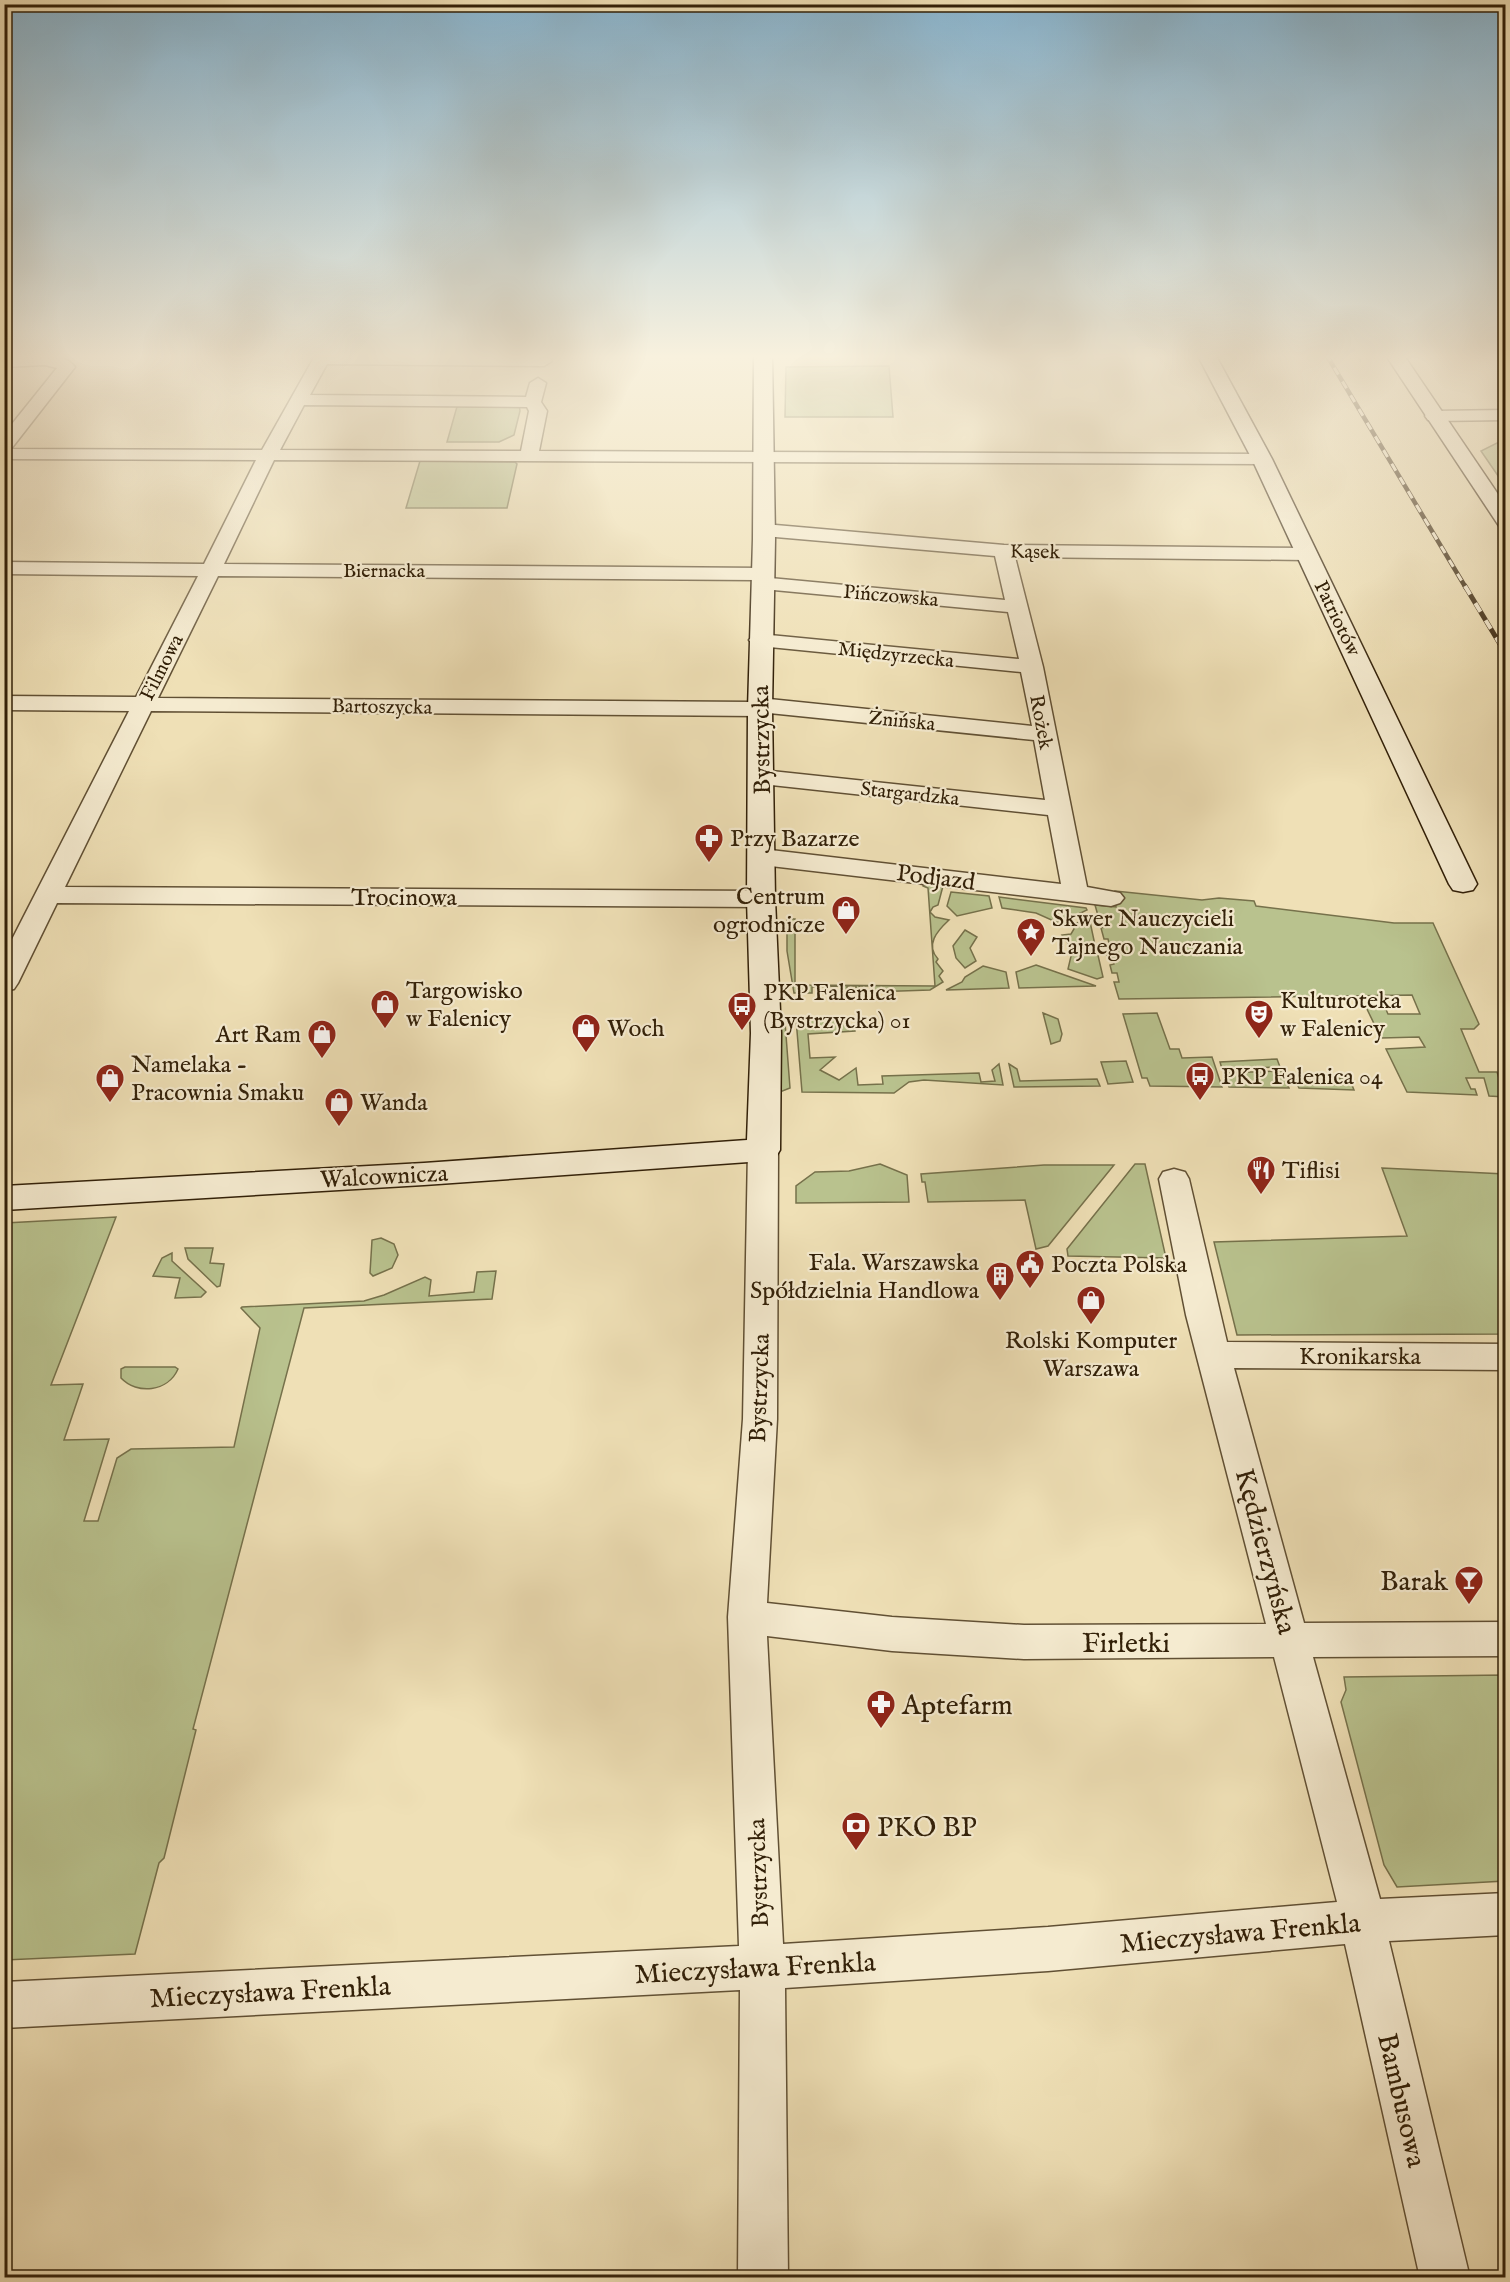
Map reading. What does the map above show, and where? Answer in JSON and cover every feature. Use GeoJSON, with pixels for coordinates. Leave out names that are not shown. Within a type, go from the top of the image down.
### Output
{"type":"FeatureCollection","features":[{"type":"Feature","properties":{"kind":"street","name":"Filmowa"},"geometry":{"type":"LineString","coordinates":[[4,983],[17,928],[48,895],[265,460]]}},
{"type":"Feature","properties":{"kind":"street","name":"Bystrzycka"},"geometry":{"type":"LineString","coordinates":[[762,460],[764,530],[760,640],[761,899],[766,1033],[760,1419],[747,1617],[762,1967],[763,2277]]}},
{"type":"Feature","properties":{"kind":"street","name":"Patriotów"},"geometry":{"type":"LineString","coordinates":[[1263,460],[1463,885]]}},
{"type":"Feature","properties":{"kind":"street"},"geometry":{"type":"LineString","coordinates":[[1464,460],[1506,522]]}},
{"type":"Feature","properties":{"kind":"street","name":"Kąsek"},"geometry":{"type":"LineString","coordinates":[[764,530],[1004,551],[1307,554]]}},
{"type":"Feature","properties":{"kind":"street","name":"Rożek"},"geometry":{"type":"LineString","coordinates":[[1004,551],[1032,667],[1075,893]]}},
{"type":"Feature","properties":{"kind":"street","name":"Biernacka"},"geometry":{"type":"LineString","coordinates":[[4,568],[763,578]]}},
{"type":"Feature","properties":{"kind":"street","name":"Pińczowska"},"geometry":{"type":"LineString","coordinates":[[763,578],[1019,607]]}},
{"type":"Feature","properties":{"kind":"street","name":"Międzyrzecka"},"geometry":{"type":"LineString","coordinates":[[760,640],[1032,667]]}},
{"type":"Feature","properties":{"kind":"street","name":"Bartoszycka"},"geometry":{"type":"LineString","coordinates":[[4,704],[760,707]]}},
{"type":"Feature","properties":{"kind":"street","name":"Żnińska"},"geometry":{"type":"LineString","coordinates":[[760,707],[1045,734]]}},
{"type":"Feature","properties":{"kind":"street","name":"Stargardzka"},"geometry":{"type":"LineString","coordinates":[[761,777],[1058,809]]}},
{"type":"Feature","properties":{"kind":"street","name":"Podjazd"},"geometry":{"type":"LineString","coordinates":[[762,857],[1111,898]]}},
{"type":"Feature","properties":{"kind":"street","name":"Trocinowa"},"geometry":{"type":"LineString","coordinates":[[48,895],[761,899]]}},
{"type":"Feature","properties":{"kind":"street","name":"Walcownicza"},"geometry":{"type":"LineString","coordinates":[[4,1198],[424,1174],[763,1150]]}},
{"type":"Feature","properties":{"kind":"street","name":"Kędzierzyńska"},"geometry":{"type":"LineString","coordinates":[[1174,1179],[1194,1275],[1364,1921]]}},
{"type":"Feature","properties":{"kind":"street","name":"Kronikarska"},"geometry":{"type":"LineString","coordinates":[[1215,1355],[1506,1356]]}},
{"type":"Feature","properties":{"kind":"street","name":"Firletki"},"geometry":{"type":"LineString","coordinates":[[747,1617],[892,1634],[1024,1642],[1506,1639]]}},
{"type":"Feature","properties":{"kind":"street","name":"Mieczysława Frenkla"},"geometry":{"type":"LineString","coordinates":[[4,2005],[762,1967],[1048,1949],[1364,1921],[1506,1914]]}},
{"type":"Feature","properties":{"kind":"street","name":"Bambusowa"},"geometry":{"type":"LineString","coordinates":[[1364,1921],[1369,1959],[1445,2277]]}},
{"type":"Feature","properties":{"kind":"green space"},"geometry":{"type":"Polygon","coordinates":[[[1488,460],[1505,460],[1505,486],[1488,460]]]}},
{"type":"Feature","properties":{"kind":"green space"},"geometry":{"type":"Polygon","coordinates":[[[420,461],[515,462],[517,464],[507,508],[406,508],[420,461]]]}},
{"type":"Feature","properties":{"kind":"green space"},"geometry":{"type":"Polygon","coordinates":[[[923,882],[943,886],[938,905],[930,912],[935,917],[949,920],[937,933],[933,943],[934,954],[938,959],[936,962],[943,971],[939,976],[943,982],[930,990],[871,992],[870,986],[859,986],[860,992],[856,992],[856,986],[847,986],[847,992],[843,992],[843,986],[812,987],[812,993],[794,993],[787,951],[787,919],[795,919],[795,985],[935,986],[928,888],[923,886],[923,882]]]}},
{"type":"Feature","properties":{"kind":"green space"},"geometry":{"type":"Polygon","coordinates":[[[1115,891],[1202,900],[1219,898],[1254,901],[1256,906],[1394,923],[1433,923],[1479,1024],[1474,1029],[1461,1029],[1479,1072],[1497,1072],[1505,1097],[1489,1096],[1484,1078],[1466,1078],[1477,1095],[1407,1092],[1386,1049],[1425,1047],[1419,1037],[1381,1038],[1365,1005],[1384,1005],[1388,1014],[1420,1014],[1412,995],[1119,999],[1114,982],[1119,982],[1117,973],[1112,973],[1110,965],[1114,964],[1112,956],[1107,955],[1105,947],[1110,947],[1108,939],[1104,939],[1101,928],[1105,927],[1103,919],[1099,919],[1095,905],[1116,907],[1115,891]]]}},
{"type":"Feature","properties":{"kind":"green space"},"geometry":{"type":"Polygon","coordinates":[[[951,892],[989,896],[992,908],[957,916],[947,906],[951,892]]]}},
{"type":"Feature","properties":{"kind":"green space"},"geometry":{"type":"Polygon","coordinates":[[[999,897],[1086,908],[1087,910],[1064,921],[1056,922],[1036,913],[1002,908],[999,897]]]}},
{"type":"Feature","properties":{"kind":"green space"},"geometry":{"type":"Polygon","coordinates":[[[1089,917],[1095,945],[1070,946],[1062,935],[1071,934],[1074,929],[1073,925],[1089,917]]]}},
{"type":"Feature","properties":{"kind":"green space"},"geometry":{"type":"Polygon","coordinates":[[[965,930],[977,937],[970,948],[976,961],[965,968],[956,958],[953,946],[965,930]]]}},
{"type":"Feature","properties":{"kind":"green space"},"geometry":{"type":"Polygon","coordinates":[[[1097,951],[1103,977],[1097,979],[1068,969],[1072,952],[1097,951]]]}},
{"type":"Feature","properties":{"kind":"green space"},"geometry":{"type":"Polygon","coordinates":[[[1036,965],[1096,986],[1019,988],[1016,972],[1036,965]]]}},
{"type":"Feature","properties":{"kind":"green space"},"geometry":{"type":"Polygon","coordinates":[[[983,966],[1006,972],[1009,988],[946,990],[962,982],[965,977],[983,966]]]}},
{"type":"Feature","properties":{"kind":"green space"},"geometry":{"type":"Polygon","coordinates":[[[1043,1013],[1058,1019],[1062,1034],[1060,1041],[1051,1044],[1043,1013]]]}},
{"type":"Feature","properties":{"kind":"green space"},"geometry":{"type":"Polygon","coordinates":[[[1157,1013],[1170,1049],[1179,1049],[1182,1058],[1212,1057],[1222,1087],[1150,1086],[1147,1078],[1142,1078],[1123,1014],[1157,1013]]]}},
{"type":"Feature","properties":{"kind":"green space"},"geometry":{"type":"Polygon","coordinates":[[[833,1017],[855,1028],[855,1031],[808,1034],[810,1058],[835,1057],[820,1070],[839,1080],[856,1068],[858,1085],[883,1084],[882,1076],[979,1073],[981,1082],[995,1081],[992,1070],[999,1064],[1003,1085],[924,1080],[909,1082],[894,1093],[802,1092],[796,1019],[833,1017]]]}},
{"type":"Feature","properties":{"kind":"green space"},"geometry":{"type":"Polygon","coordinates":[[[785,1022],[790,1088],[780,1092],[779,1029],[785,1022]]]}},
{"type":"Feature","properties":{"kind":"green space"},"geometry":{"type":"Polygon","coordinates":[[[1277,1059],[1280,1067],[1222,1069],[1220,1062],[1277,1059]]]}},
{"type":"Feature","properties":{"kind":"green space"},"geometry":{"type":"Polygon","coordinates":[[[1126,1061],[1133,1082],[1108,1084],[1101,1062],[1126,1061]]]}},
{"type":"Feature","properties":{"kind":"green space"},"geometry":{"type":"Polygon","coordinates":[[[1009,1064],[1017,1069],[1020,1081],[1097,1079],[1100,1086],[1014,1087],[1009,1064]]]}},
{"type":"Feature","properties":{"kind":"green space"},"geometry":{"type":"Polygon","coordinates":[[[1282,1071],[1289,1088],[1229,1087],[1224,1073],[1282,1071]]]}},
{"type":"Feature","properties":{"kind":"green space"},"geometry":{"type":"Polygon","coordinates":[[[1349,1078],[1354,1090],[1299,1088],[1295,1080],[1349,1078]]]}},
{"type":"Feature","properties":{"kind":"green space"},"geometry":{"type":"Polygon","coordinates":[[[880,1164],[907,1175],[909,1202],[796,1203],[796,1186],[815,1172],[849,1171],[880,1164]]]}},
{"type":"Feature","properties":{"kind":"green space"},"geometry":{"type":"Polygon","coordinates":[[[1135,1164],[1145,1164],[1166,1258],[1068,1256],[1067,1249],[1135,1164]]]}},
{"type":"Feature","properties":{"kind":"green space"},"geometry":{"type":"Polygon","coordinates":[[[1044,1165],[1114,1165],[1048,1246],[1036,1249],[1025,1200],[928,1202],[925,1182],[922,1182],[921,1174],[1044,1165]]]}},
{"type":"Feature","properties":{"kind":"green space"},"geometry":{"type":"Polygon","coordinates":[[[1382,1168],[1505,1174],[1505,1334],[1237,1335],[1214,1242],[1407,1236],[1382,1168]]]}},
{"type":"Feature","properties":{"kind":"green space"},"geometry":{"type":"Polygon","coordinates":[[[116,1217],[51,1385],[83,1384],[64,1440],[109,1439],[84,1521],[98,1521],[117,1458],[131,1449],[234,1447],[260,1328],[242,1307],[364,1301],[425,1277],[431,1280],[429,1296],[474,1292],[477,1272],[496,1271],[492,1299],[304,1308],[193,1729],[196,1730],[164,1858],[159,1863],[135,1954],[5,1960],[5,1223],[116,1217]]]}},
{"type":"Feature","properties":{"kind":"green space"},"geometry":{"type":"Polygon","coordinates":[[[381,1238],[394,1244],[398,1255],[392,1268],[373,1276],[370,1273],[372,1240],[381,1238]]]}},
{"type":"Feature","properties":{"kind":"green space"},"geometry":{"type":"Polygon","coordinates":[[[185,1248],[213,1248],[210,1263],[224,1264],[220,1286],[217,1287],[188,1259],[185,1248]]]}},
{"type":"Feature","properties":{"kind":"green space"},"geometry":{"type":"Polygon","coordinates":[[[172,1253],[172,1261],[206,1292],[201,1297],[175,1298],[180,1278],[153,1276],[162,1258],[172,1253]]]}},
{"type":"Feature","properties":{"kind":"green space"},"geometry":{"type":"Polygon","coordinates":[[[125,1367],[175,1367],[178,1369],[173,1377],[160,1386],[143,1389],[121,1378],[121,1369],[125,1367]]]}},
{"type":"Feature","properties":{"kind":"green space"},"geometry":{"type":"Polygon","coordinates":[[[1505,1675],[1505,1881],[1397,1887],[1384,1865],[1341,1702],[1346,1690],[1344,1677],[1505,1675]]]}},
{"type":"Feature","properties":{"kind":"railway"},"geometry":{"type":"LineString","coordinates":[[1390,460],[1466,588]]}},
{"type":"Feature","properties":{"kind":"railway"},"geometry":{"type":"LineString","coordinates":[[1465,586],[1506,654]]}},
{"type":"Feature","properties":{"kind":"place","name":"Przy Bazarze"},"geometry":{"type":"Point","coordinates":[709,864]}},
{"type":"Feature","properties":{"kind":"place","name":"Centrum ogrodnicze"},"geometry":{"type":"Point","coordinates":[846,936]}},
{"type":"Feature","properties":{"kind":"place","name":"Skwer Nauczycieli Tajnego Nauczania"},"geometry":{"type":"Point","coordinates":[1031,958]}},
{"type":"Feature","properties":{"kind":"place","name":"Targowisko w Falenicy"},"geometry":{"type":"Point","coordinates":[385,1030]}},
{"type":"Feature","properties":{"kind":"place","name":"PKP Falenica (Bystrzycka) 01"},"geometry":{"type":"Point","coordinates":[742,1032]}},
{"type":"Feature","properties":{"kind":"place","name":"Kulturoteka w Falenicy"},"geometry":{"type":"Point","coordinates":[1259,1040]}},
{"type":"Feature","properties":{"kind":"place","name":"Woch"},"geometry":{"type":"Point","coordinates":[586,1054]}},
{"type":"Feature","properties":{"kind":"place","name":"Art Ram"},"geometry":{"type":"Point","coordinates":[322,1060]}},
{"type":"Feature","properties":{"kind":"place","name":"PKP Falenica 04"},"geometry":{"type":"Point","coordinates":[1200,1102]}},
{"type":"Feature","properties":{"kind":"place","name":"Namelaka - Pracownia Smaku"},"geometry":{"type":"Point","coordinates":[110,1104]}},
{"type":"Feature","properties":{"kind":"place","name":"Wanda"},"geometry":{"type":"Point","coordinates":[339,1128]}},
{"type":"Feature","properties":{"kind":"place","name":"Tiflisi"},"geometry":{"type":"Point","coordinates":[1261,1196]}},
{"type":"Feature","properties":{"kind":"place","name":"Poczta Polska"},"geometry":{"type":"Point","coordinates":[1030,1290]}},
{"type":"Feature","properties":{"kind":"place","name":"Fala. Warszawska Spółdzielnia Handlowa"},"geometry":{"type":"Point","coordinates":[1000,1302]}},
{"type":"Feature","properties":{"kind":"place","name":"Rolski Komputer Warszawa"},"geometry":{"type":"Point","coordinates":[1091,1326]}},
{"type":"Feature","properties":{"kind":"place","name":"Barak"},"geometry":{"type":"Point","coordinates":[1469,1606]}},
{"type":"Feature","properties":{"kind":"place","name":"Aptefarm"},"geometry":{"type":"Point","coordinates":[881,1730]}},
{"type":"Feature","properties":{"kind":"place","name":"PKO BP"},"geometry":{"type":"Point","coordinates":[856,1852]}}]}
